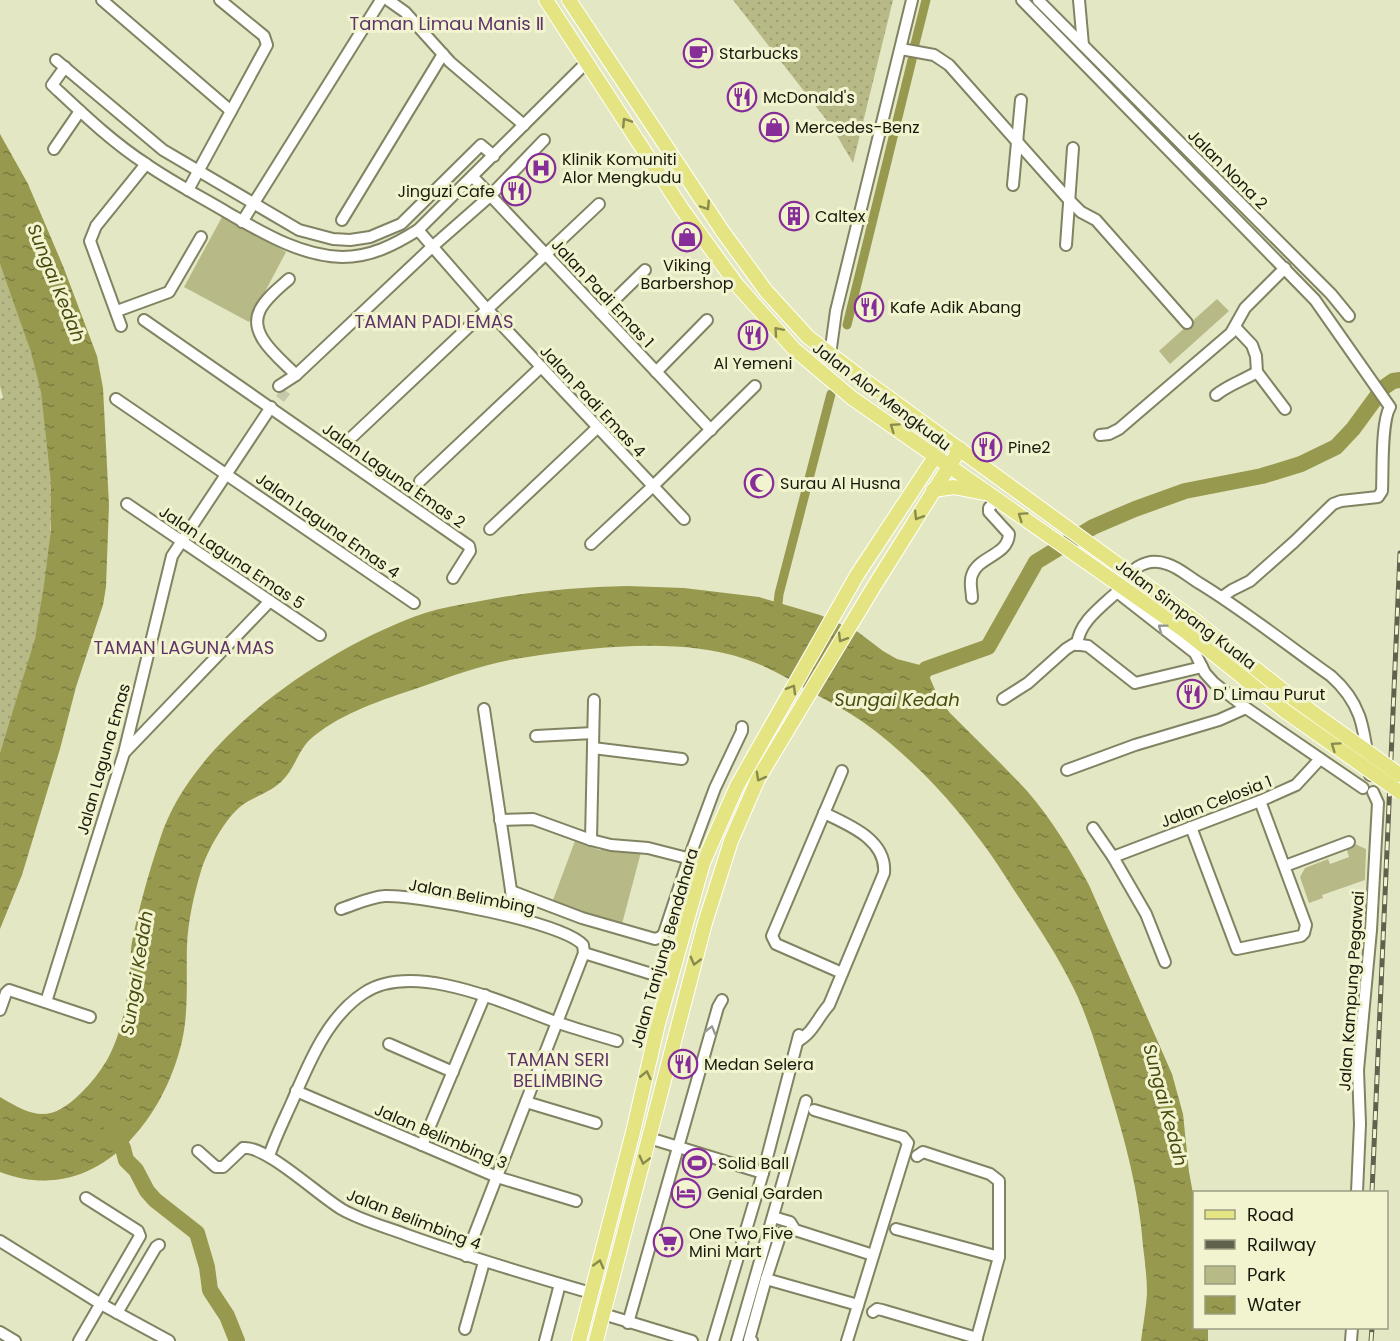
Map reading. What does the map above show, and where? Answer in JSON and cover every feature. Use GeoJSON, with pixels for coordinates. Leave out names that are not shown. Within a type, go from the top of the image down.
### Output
{"type":"FeatureCollection","features":[{"type":"Feature","properties":{"kind":"main road","name":"Jalan Alor Mengkudu"},"geometry":{"type":"LineString","coordinates":[[546,0],[682,209],[738,285],[811,365],[852,398],[949,466]]}},
{"type":"Feature","properties":{"kind":"main road","name":"Jalan Alor Mengkudu"},"geometry":{"type":"LineString","coordinates":[[569,0],[723,232],[766,291],[798,327],[830,355],[960,449]]}},
{"type":"Feature","properties":{"kind":"main road"},"geometry":{"type":"LineString","coordinates":[[574,42],[581,45],[586,42],[587,27]]}},
{"type":"Feature","properties":{"kind":"main road","name":"Jalan Tanjung Bendahara"},"geometry":{"type":"LineString","coordinates":[[579,1341],[670,979],[703,863],[724,812],[857,575],[946,440]]}},
{"type":"Feature","properties":{"kind":"main road"},"geometry":{"type":"LineString","coordinates":[[917,444],[921,459],[920,482]]}},
{"type":"Feature","properties":{"kind":"main road","name":"Jalan Tanjung Bendahara"},"geometry":{"type":"LineString","coordinates":[[596,1341],[688,984],[719,875],[735,831],[758,779],[789,726],[960,449]]}},
{"type":"Feature","properties":{"kind":"main road","name":"Jalan Simpang Kuala"},"geometry":{"type":"LineString","coordinates":[[960,449],[1130,574],[1285,711],[1400,792]]}},
{"type":"Feature","properties":{"kind":"main road","name":"Jalan Simpang Kuala"},"geometry":{"type":"LineString","coordinates":[[949,466],[1079,556],[1117,587],[1190,625],[1400,775]]}},
{"type":"Feature","properties":{"kind":"main road"},"geometry":{"type":"LineString","coordinates":[[933,490],[954,487],[993,496]]}},
{"type":"Feature","properties":{"kind":"main road"},"geometry":{"type":"LineString","coordinates":[[670,979],[688,984]]}},
{"type":"Feature","properties":{"kind":"street"},"geometry":{"type":"LineString","coordinates":[[102,0],[231,111]]}},
{"type":"Feature","properties":{"kind":"street"},"geometry":{"type":"LineString","coordinates":[[188,190],[267,45],[264,36],[220,0]]}},
{"type":"Feature","properties":{"kind":"street"},"geometry":{"type":"LineString","coordinates":[[242,222],[381,0]]}},
{"type":"Feature","properties":{"kind":"street"},"geometry":{"type":"LineString","coordinates":[[388,0],[416,22],[450,62],[524,125]]}},
{"type":"Feature","properties":{"kind":"street"},"geometry":{"type":"LineString","coordinates":[[830,355],[836,311],[912,0]]}},
{"type":"Feature","properties":{"kind":"street"},"geometry":{"type":"LineString","coordinates":[[1022,0],[1315,300],[1388,404],[1382,491],[1378,497],[1333,504],[1250,581],[1222,597],[1169,564],[1148,563],[1137,567],[1130,574]]}},
{"type":"Feature","properties":{"kind":"street","name":"Jalan Nona 2"},"geometry":{"type":"LineString","coordinates":[[1038,0],[1331,294],[1349,316]]}},
{"type":"Feature","properties":{"kind":"street"},"geometry":{"type":"LineString","coordinates":[[1079,0],[1083,45]]}},
{"type":"Feature","properties":{"kind":"street"},"geometry":{"type":"LineString","coordinates":[[901,49],[934,55],[942,59],[1069,200],[1081,212],[1096,220],[1187,323]]}},
{"type":"Feature","properties":{"kind":"street"},"geometry":{"type":"LineString","coordinates":[[342,220],[443,54]]}},
{"type":"Feature","properties":{"kind":"street"},"geometry":{"type":"LineString","coordinates":[[494,156],[481,145],[401,224],[370,237],[341,239],[299,230],[169,154],[149,140],[60,63],[52,85],[80,111],[146,164],[242,222],[287,244],[311,252],[343,257],[375,253],[398,243],[418,230],[473,177],[494,156],[524,125],[587,62]]}},
{"type":"Feature","properties":{"kind":"street"},"geometry":{"type":"LineString","coordinates":[[1013,185],[1021,100]]}},
{"type":"Feature","properties":{"kind":"street"},"geometry":{"type":"LineString","coordinates":[[54,149],[80,111]]}},
{"type":"Feature","properties":{"kind":"street","name":"Jalan Laguna Emas"},"geometry":{"type":"LineString","coordinates":[[46,1002],[124,753],[172,556],[275,399],[296,375],[432,247],[490,196],[544,140]]}},
{"type":"Feature","properties":{"kind":"street"},"geometry":{"type":"LineString","coordinates":[[1066,246],[1073,148]]}},
{"type":"Feature","properties":{"kind":"street"},"geometry":{"type":"LineString","coordinates":[[121,326],[90,241],[96,226],[146,164]]}},
{"type":"Feature","properties":{"kind":"street","name":"Jalan Padi Emas 1"},"geometry":{"type":"LineString","coordinates":[[473,177],[711,430]]}},
{"type":"Feature","properties":{"kind":"street"},"geometry":{"type":"LineString","coordinates":[[353,436],[486,308],[599,204]]}},
{"type":"Feature","properties":{"kind":"street","name":"Jalan Padi Emas 4"},"geometry":{"type":"LineString","coordinates":[[418,230],[486,308],[684,519]]}},
{"type":"Feature","properties":{"kind":"street"},"geometry":{"type":"LineString","coordinates":[[117,311],[169,292],[201,237]]}},
{"type":"Feature","properties":{"kind":"street"},"geometry":{"type":"LineString","coordinates":[[1100,435],[1119,429],[1231,333],[1245,308],[1285,268]]}},
{"type":"Feature","properties":{"kind":"street"},"geometry":{"type":"LineString","coordinates":[[601,313],[645,270]]}},
{"type":"Feature","properties":{"kind":"street"},"geometry":{"type":"LineString","coordinates":[[289,279],[264,304],[256,321],[259,333],[267,344],[296,375]]}},
{"type":"Feature","properties":{"kind":"street"},"geometry":{"type":"LineString","coordinates":[[144,320],[275,399]]}},
{"type":"Feature","properties":{"kind":"street"},"geometry":{"type":"LineString","coordinates":[[656,372],[707,320]]}},
{"type":"Feature","properties":{"kind":"street"},"geometry":{"type":"LineString","coordinates":[[1235,327],[1254,350],[1257,372],[1285,409]]}},
{"type":"Feature","properties":{"kind":"street"},"geometry":{"type":"LineString","coordinates":[[420,481],[541,367]]}},
{"type":"Feature","properties":{"kind":"street"},"geometry":{"type":"LineString","coordinates":[[1216,394],[1225,387],[1236,385],[1257,372]]}},
{"type":"Feature","properties":{"kind":"street"},"geometry":{"type":"LineString","coordinates":[[591,544],[755,386]]}},
{"type":"Feature","properties":{"kind":"street","name":"Jalan Laguna Emas 4"},"geometry":{"type":"LineString","coordinates":[[116,399],[414,603]]}},
{"type":"Feature","properties":{"kind":"street","name":"Jalan Laguna Emas 2"},"geometry":{"type":"LineString","coordinates":[[275,399],[470,546],[470,551],[453,578]]}},
{"type":"Feature","properties":{"kind":"street"},"geometry":{"type":"LineString","coordinates":[[490,529],[597,428]]}},
{"type":"Feature","properties":{"kind":"street"},"geometry":{"type":"LineString","coordinates":[[972,598],[971,577],[973,572],[982,562],[999,550],[1009,534],[989,512],[993,496]]}},
{"type":"Feature","properties":{"kind":"street","name":"Jalan Laguna Emas 5"},"geometry":{"type":"LineString","coordinates":[[127,504],[320,635]]}},
{"type":"Feature","properties":{"kind":"street"},"geometry":{"type":"LineString","coordinates":[[1077,645],[1077,636],[1086,622],[1117,587],[1127,602],[1190,649],[1214,683],[1246,708],[1368,790]]}},
{"type":"Feature","properties":{"kind":"street","name":"Jalan Kampung Pegawai"},"geometry":{"type":"LineString","coordinates":[[1222,597],[1346,689],[1362,720],[1371,777],[1378,783],[1377,788],[1368,790],[1378,803],[1371,930],[1358,1070],[1360,1124],[1357,1191]]}},
{"type":"Feature","properties":{"kind":"street"},"geometry":{"type":"LineString","coordinates":[[124,753],[270,601]]}},
{"type":"Feature","properties":{"kind":"street"},"geometry":{"type":"LineString","coordinates":[[1003,699],[1036,677],[1066,650],[1077,645],[1088,646],[1136,683],[1202,668]]}},
{"type":"Feature","properties":{"kind":"street"},"geometry":{"type":"LineString","coordinates":[[591,840],[594,700]]}},
{"type":"Feature","properties":{"kind":"street"},"geometry":{"type":"LineString","coordinates":[[1067,770],[1135,745],[1219,720],[1246,708]]}},
{"type":"Feature","properties":{"kind":"street"},"geometry":{"type":"LineString","coordinates":[[484,709],[515,917]]}},
{"type":"Feature","properties":{"kind":"street"},"geometry":{"type":"LineString","coordinates":[[689,858],[715,788],[742,728]]}},
{"type":"Feature","properties":{"kind":"street"},"geometry":{"type":"LineString","coordinates":[[536,736],[593,733]]}},
{"type":"Feature","properties":{"kind":"street"},"geometry":{"type":"LineString","coordinates":[[593,748],[682,759]]}},
{"type":"Feature","properties":{"kind":"street","name":"Jalan Celosia 1"},"geometry":{"type":"LineString","coordinates":[[1113,857],[1296,785],[1320,759]]}},
{"type":"Feature","properties":{"kind":"street"},"geometry":{"type":"LineString","coordinates":[[842,771],[772,936],[776,944],[842,973]]}},
{"type":"Feature","properties":{"kind":"street"},"geometry":{"type":"LineString","coordinates":[[1191,827],[1237,949],[1304,933],[1306,925],[1260,801]]}},
{"type":"Feature","properties":{"kind":"street"},"geometry":{"type":"LineString","coordinates":[[713,1341],[763,1173],[799,1038],[806,1037],[820,1014],[829,1005],[884,873],[885,864],[882,855],[864,834],[824,813]]}},
{"type":"Feature","properties":{"kind":"street"},"geometry":{"type":"LineString","coordinates":[[500,820],[533,819],[591,840],[611,845],[648,848],[703,863]]}},
{"type":"Feature","properties":{"kind":"street"},"geometry":{"type":"LineString","coordinates":[[1093,828],[1113,857],[1146,914],[1165,962]]}},
{"type":"Feature","properties":{"kind":"street"},"geometry":{"type":"LineString","coordinates":[[1285,867],[1349,842]]}},
{"type":"Feature","properties":{"kind":"street","name":"Jalan Belimbing"},"geometry":{"type":"LineString","coordinates":[[511,891],[582,918],[655,939],[664,933],[689,858]]}},
{"type":"Feature","properties":{"kind":"street","name":"Jalan Belimbing"},"geometry":{"type":"LineString","coordinates":[[341,909],[372,898],[409,897],[515,917],[543,925],[576,939],[583,945],[584,953],[655,975]]}},
{"type":"Feature","properties":{"kind":"street"},"geometry":{"type":"LineString","coordinates":[[466,1256],[584,953]]}},
{"type":"Feature","properties":{"kind":"street"},"geometry":{"type":"LineString","coordinates":[[198,1151],[216,1167],[223,1167],[243,1148],[254,1148],[269,1156],[296,1091],[321,1040],[343,1012],[366,992],[389,982],[405,980],[485,995],[557,1022],[617,1041]]}},
{"type":"Feature","properties":{"kind":"street"},"geometry":{"type":"LineString","coordinates":[[0,1010],[9,990],[90,1017]]}},
{"type":"Feature","properties":{"kind":"street"},"geometry":{"type":"LineString","coordinates":[[422,1145],[485,995]]}},
{"type":"Feature","properties":{"kind":"street"},"geometry":{"type":"LineString","coordinates":[[628,1323],[718,1007],[722,1000]]}},
{"type":"Feature","properties":{"kind":"street"},"geometry":{"type":"LineString","coordinates":[[389,1044],[453,1072]]}},
{"type":"Feature","properties":{"kind":"street","name":"Jalan Belimbing 3"},"geometry":{"type":"LineString","coordinates":[[296,1091],[497,1178],[576,1201]]}},
{"type":"Feature","properties":{"kind":"street"},"geometry":{"type":"LineString","coordinates":[[737,1341],[806,1101]]}},
{"type":"Feature","properties":{"kind":"street"},"geometry":{"type":"LineString","coordinates":[[526,1102],[596,1124]]}},
{"type":"Feature","properties":{"kind":"street"},"geometry":{"type":"LineString","coordinates":[[814,1110],[906,1139],[908,1143],[847,1341]]}},
{"type":"Feature","properties":{"kind":"street"},"geometry":{"type":"LineString","coordinates":[[649,1138],[763,1173]]}},
{"type":"Feature","properties":{"kind":"street"},"geometry":{"type":"LineString","coordinates":[[873,1312],[877,1309],[882,1310],[976,1340],[999,1257],[999,1181],[990,1174],[923,1152],[917,1156]]}},
{"type":"Feature","properties":{"kind":"street","name":"Jalan Belimbing 4"},"geometry":{"type":"LineString","coordinates":[[269,1156],[345,1211],[484,1262],[591,1293]]}},
{"type":"Feature","properties":{"kind":"street"},"geometry":{"type":"LineString","coordinates":[[79,1341],[141,1234],[86,1198]]}},
{"type":"Feature","properties":{"kind":"street"},"geometry":{"type":"LineString","coordinates":[[773,1217],[790,1222],[795,1230],[873,1255]]}},
{"type":"Feature","properties":{"kind":"street"},"geometry":{"type":"LineString","coordinates":[[896,1229],[999,1257]]}},
{"type":"Feature","properties":{"kind":"street"},"geometry":{"type":"LineString","coordinates":[[769,1230],[787,1234],[795,1230]]}},
{"type":"Feature","properties":{"kind":"street"},"geometry":{"type":"LineString","coordinates":[[752,1341],[749,1340],[781,1233]]}},
{"type":"Feature","properties":{"kind":"street"},"geometry":{"type":"LineString","coordinates":[[0,1240],[101,1304],[169,1341]]}},
{"type":"Feature","properties":{"kind":"street"},"geometry":{"type":"LineString","coordinates":[[117,1313],[159,1245]]}},
{"type":"Feature","properties":{"kind":"street"},"geometry":{"type":"LineString","coordinates":[[465,1329],[484,1262]]}},
{"type":"Feature","properties":{"kind":"street"},"geometry":{"type":"LineString","coordinates":[[766,1279],[858,1305]]}},
{"type":"Feature","properties":{"kind":"street"},"geometry":{"type":"LineString","coordinates":[[545,1341],[560,1284]]}},
{"type":"Feature","properties":{"kind":"street"},"geometry":{"type":"LineString","coordinates":[[603,1314],[692,1341]]}},
{"type":"Feature","properties":{"kind":"street"},"geometry":{"type":"LineString","coordinates":[[0,1332],[15,1341]]}},
{"type":"Feature","properties":{"kind":"green space"},"geometry":{"type":"Polygon","coordinates":[[[733,0],[893,0],[853,163],[832,127],[733,0]]]}},
{"type":"Feature","properties":{"kind":"green space"},"geometry":{"type":"Polygon","coordinates":[[[222,217],[286,252],[249,322],[184,287],[222,217]]]}},
{"type":"Feature","properties":{"kind":"green space"},"geometry":{"type":"Polygon","coordinates":[[[0,264],[23,327],[41,390],[50,452],[51,515],[46,578],[35,640],[0,753],[0,399],[3,398],[0,386],[0,264]]]}},
{"type":"Feature","properties":{"kind":"green space"},"geometry":{"type":"Polygon","coordinates":[[[1217,299],[1229,311],[1170,364],[1159,351],[1217,299]]]}},
{"type":"Feature","properties":{"kind":"green space"},"geometry":{"type":"Polygon","coordinates":[[[575,841],[599,850],[641,852],[622,924],[553,900],[575,841]]]}},
{"type":"Feature","properties":{"kind":"green space"},"geometry":{"type":"Polygon","coordinates":[[[1355,844],[1366,849],[1365,880],[1322,895],[1323,898],[1309,903],[1300,877],[1305,868],[1328,859],[1330,864],[1349,857],[1346,847],[1355,844]]]}},
{"type":"Feature","properties":{"kind":"water","name":"Sungai Kedah"},"geometry":{"type":"Polygon","coordinates":[[[0,134],[28,184],[63,266],[97,356],[103,388],[109,505],[106,587],[103,605],[76,687],[22,875],[0,929],[0,753],[35,639],[51,529],[51,483],[41,392],[31,352],[0,264],[0,134]]]}},
{"type":"Feature","properties":{"kind":"water","name":"Sungai Kedah"},"geometry":{"type":"Polygon","coordinates":[[[627,586],[684,588],[759,597],[820,615],[858,632],[897,659],[920,665],[926,669],[939,699],[1028,792],[1076,861],[1089,885],[1172,1074],[1183,1114],[1193,1194],[1193,1329],[1208,1329],[1208,1341],[1141,1341],[1147,1288],[1135,1186],[1126,1147],[1097,1050],[1074,989],[1062,966],[983,844],[924,774],[894,746],[863,722],[763,666],[719,652],[693,648],[609,647],[499,662],[377,702],[338,720],[314,736],[304,746],[281,782],[235,812],[217,836],[208,854],[196,889],[189,927],[182,1041],[173,1072],[159,1102],[141,1128],[119,1151],[93,1168],[65,1178],[34,1180],[0,1172],[0,1097],[33,1113],[52,1113],[71,1102],[82,1092],[107,1060],[123,1018],[129,985],[132,942],[144,890],[160,839],[177,801],[201,765],[232,731],[268,700],[307,672],[387,628],[425,613],[456,605],[570,589],[627,586]]]}},
{"type":"Feature","properties":{"kind":"waterway"},"geometry":{"type":"LineString","coordinates":[[915,44],[926,0]]}},
{"type":"Feature","properties":{"kind":"waterway"},"geometry":{"type":"LineString","coordinates":[[847,325],[912,60]]}},
{"type":"Feature","properties":{"kind":"waterway"},"geometry":{"type":"LineString","coordinates":[[915,686],[926,669],[988,647],[1036,562],[1093,527],[1135,509],[1185,491],[1262,476],[1301,464],[1336,447],[1353,429],[1383,388],[1393,381],[1400,380]]}},
{"type":"Feature","properties":{"kind":"waterway"},"geometry":{"type":"LineString","coordinates":[[777,613],[779,594],[831,394]]}},
{"type":"Feature","properties":{"kind":"waterway"},"geometry":{"type":"LineString","coordinates":[[112,1128],[123,1148],[126,1160],[136,1170],[147,1191],[197,1233],[207,1267],[210,1290],[227,1316],[237,1341]]}},
{"type":"Feature","properties":{"kind":"tunnel"},"geometry":{"type":"LineString","coordinates":[[280,399],[286,391]]}},
{"type":"Feature","properties":{"kind":"railway"},"geometry":{"type":"LineString","coordinates":[[1372,1191],[1400,553]]}},
{"type":"Feature","properties":{"kind":"railway"},"geometry":{"type":"LineString","coordinates":[[1371,1341],[1372,1329]]}},
{"type":"Feature","properties":{"kind":"place","name":"Starbucks"},"geometry":{"type":"Point","coordinates":[698,53]}},
{"type":"Feature","properties":{"kind":"place","name":"McDonald's"},"geometry":{"type":"Point","coordinates":[742,97]}},
{"type":"Feature","properties":{"kind":"place","name":"Mercedes-Benz"},"geometry":{"type":"Point","coordinates":[774,127]}},
{"type":"Feature","properties":{"kind":"place","name":"Klinik Komuniti Alor Mengkudu"},"geometry":{"type":"Point","coordinates":[541,168]}},
{"type":"Feature","properties":{"kind":"place","name":"Jinguzi Cafe"},"geometry":{"type":"Point","coordinates":[516,191]}},
{"type":"Feature","properties":{"kind":"place","name":"Caltex"},"geometry":{"type":"Point","coordinates":[794,216]}},
{"type":"Feature","properties":{"kind":"place","name":"Viking Barbershop"},"geometry":{"type":"Point","coordinates":[687,237]}},
{"type":"Feature","properties":{"kind":"place","name":"Kafe Adik Abang"},"geometry":{"type":"Point","coordinates":[869,307]}},
{"type":"Feature","properties":{"kind":"place","name":"Al Yemeni"},"geometry":{"type":"Point","coordinates":[753,335]}},
{"type":"Feature","properties":{"kind":"place","name":"Pine2"},"geometry":{"type":"Point","coordinates":[987,447]}},
{"type":"Feature","properties":{"kind":"place","name":"Surau Al Husna"},"geometry":{"type":"Point","coordinates":[759,483]}},
{"type":"Feature","properties":{"kind":"place","name":"D' Limau Purut"},"geometry":{"type":"Point","coordinates":[1192,694]}},
{"type":"Feature","properties":{"kind":"place","name":"Medan Selera"},"geometry":{"type":"Point","coordinates":[683,1064]}},
{"type":"Feature","properties":{"kind":"place","name":"Solid Ball"},"geometry":{"type":"Point","coordinates":[697,1163]}},
{"type":"Feature","properties":{"kind":"place","name":"Genial Garden"},"geometry":{"type":"Point","coordinates":[686,1193]}},
{"type":"Feature","properties":{"kind":"place","name":"One Two Five Mini Mart"},"geometry":{"type":"Point","coordinates":[668,1242]}},
{"type":"Feature","properties":{"kind":"district","name":"Taman Limau Manis Ⅱ"},"geometry":{"type":"Point","coordinates":[447,24]}},
{"type":"Feature","properties":{"kind":"district","name":"TAMAN PADI EMAS"},"geometry":{"type":"Point","coordinates":[434,322]}},
{"type":"Feature","properties":{"kind":"district","name":"TAMAN LAGUNA MAS"},"geometry":{"type":"Point","coordinates":[184,648]}},
{"type":"Feature","properties":{"kind":"district","name":"TAMAN SERI BELIMBING"},"geometry":{"type":"Point","coordinates":[558,1070]}}]}
